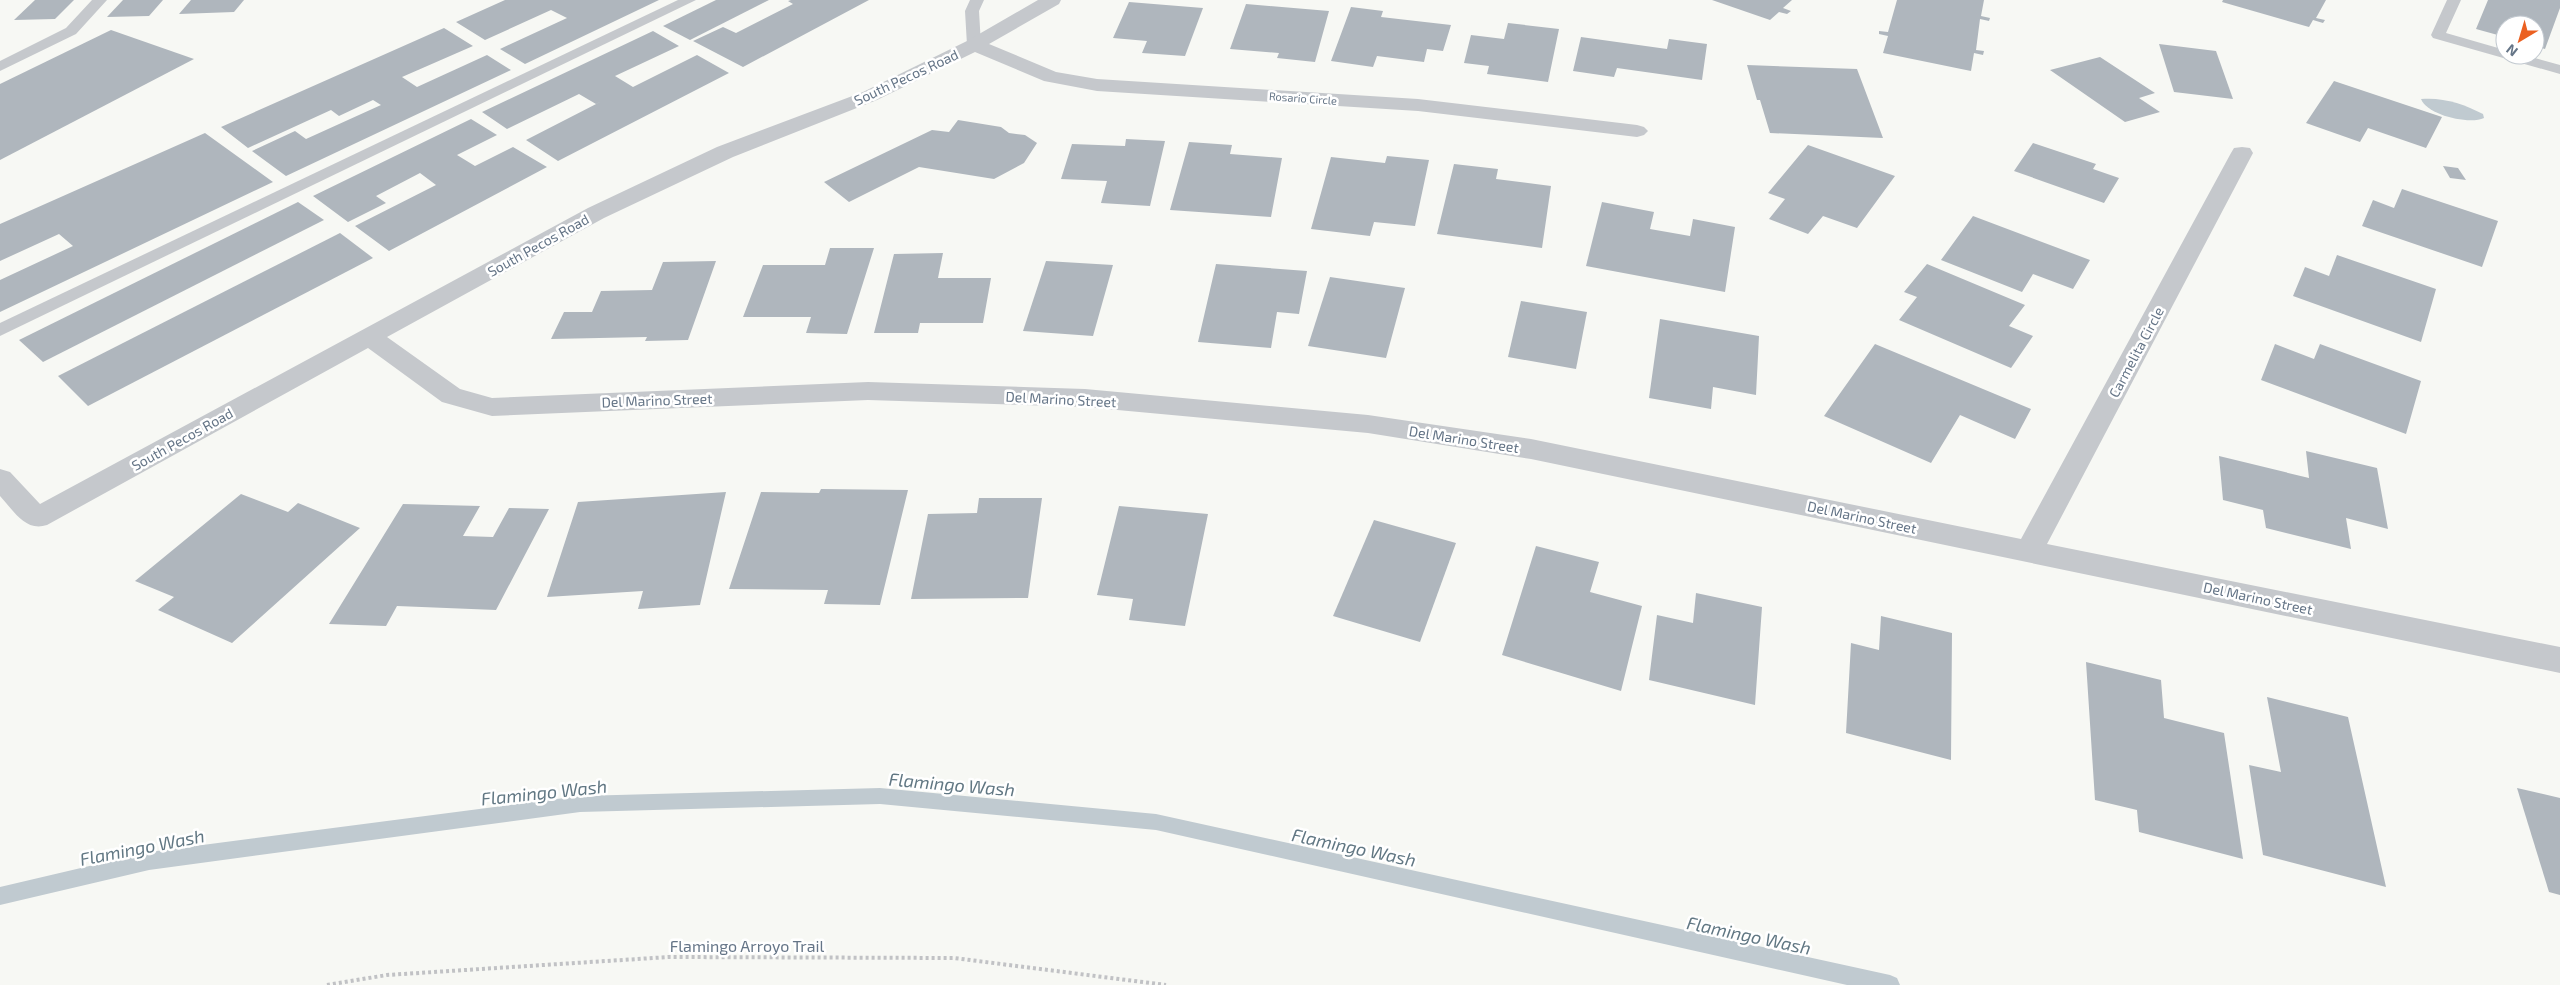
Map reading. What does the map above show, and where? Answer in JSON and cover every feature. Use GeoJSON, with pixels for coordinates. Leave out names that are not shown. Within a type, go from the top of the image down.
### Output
{"type":"FeatureCollection","features":[{"type":"Feature","properties":{"kind":"street","name":"South Pecos Road"},"geometry":{"type":"LineString","coordinates":[[0,479],[36,518],[596,213],[725,152],[870,96],[974,45],[1052,0]]}},
{"type":"Feature","properties":{"kind":"street","name":"Rosario Circle"},"geometry":{"type":"LineString","coordinates":[[974,45],[1051,77],[1097,85],[1418,105],[1637,130]]}},
{"type":"Feature","properties":{"kind":"street","name":"Carmelita Circle"},"geometry":{"type":"LineString","coordinates":[[2029,551],[2242,153]]}},
{"type":"Feature","properties":{"kind":"street","name":"Del Marino Street"},"geometry":{"type":"LineString","coordinates":[[370,337],[452,396],[492,407],[868,391],[1085,398],[1368,424],[1531,449],[2560,660]]}},
{"type":"Feature","properties":{"kind":"lane"},"geometry":{"type":"LineString","coordinates":[[0,67],[71,31],[100,0]]}},
{"type":"Feature","properties":{"kind":"lane"},"geometry":{"type":"LineString","coordinates":[[0,330],[689,0]]}},
{"type":"Feature","properties":{"kind":"lane"},"geometry":{"type":"LineString","coordinates":[[974,45],[972,11],[977,0]]}},
{"type":"Feature","properties":{"kind":"lane"},"geometry":{"type":"LineString","coordinates":[[2454,0],[2438,35],[2495,52]]}},
{"type":"Feature","properties":{"kind":"lane"},"geometry":{"type":"LineString","coordinates":[[2542,65],[2560,70]]}},
{"type":"Feature","properties":{"kind":"path","name":"Flamingo Arroyo Trail"},"geometry":{"type":"LineString","coordinates":[[327,985],[387,975],[669,957],[954,958],[1166,985]]}},
{"type":"Feature","properties":{"kind":"shaded area"},"geometry":{"type":"Polygon","coordinates":[[[2421,99],[2453,102],[2483,114],[2484,118],[2469,120],[2449,117],[2431,110],[2421,99]]]}},
{"type":"Feature","properties":{"kind":"building"},"geometry":{"type":"Polygon","coordinates":[[[35,0],[74,0],[55,19],[14,20],[35,0]]]}},
{"type":"Feature","properties":{"kind":"building"},"geometry":{"type":"Polygon","coordinates":[[[123,0],[163,0],[149,16],[107,17],[123,0]]]}},
{"type":"Feature","properties":{"kind":"building"},"geometry":{"type":"Polygon","coordinates":[[[191,0],[244,0],[234,12],[179,14],[191,0]]]}},
{"type":"Feature","properties":{"kind":"building"},"geometry":{"type":"Polygon","coordinates":[[[505,0],[659,0],[525,64],[500,49],[567,18],[551,10],[485,40],[456,22],[505,0]]]}},
{"type":"Feature","properties":{"kind":"building"},"geometry":{"type":"Polygon","coordinates":[[[716,0],[769,0],[690,40],[663,26],[716,0]]]}},
{"type":"Feature","properties":{"kind":"building"},"geometry":{"type":"Polygon","coordinates":[[[869,0],[743,67],[693,41],[723,27],[736,33],[793,4],[788,1],[869,0]]]}},
{"type":"Feature","properties":{"kind":"building"},"geometry":{"type":"Polygon","coordinates":[[[1712,0],[1792,0],[1783,8],[1791,11],[1787,14],[1779,12],[1770,20],[1712,0]]]}},
{"type":"Feature","properties":{"kind":"building"},"geometry":{"type":"Polygon","coordinates":[[[1897,0],[1984,0],[1981,16],[1990,18],[1989,21],[1980,19],[1976,50],[1984,51],[1983,55],[1974,53],[1971,71],[1883,53],[1888,36],[1879,34],[1879,31],[1888,32],[1897,0]]]}},
{"type":"Feature","properties":{"kind":"building"},"geometry":{"type":"Polygon","coordinates":[[[2223,0],[2326,0],[2316,18],[2325,20],[2323,23],[2313,20],[2309,27],[2222,2],[2223,0]]]}},
{"type":"Feature","properties":{"kind":"building"},"geometry":{"type":"Polygon","coordinates":[[[2488,0],[2560,0],[2560,8],[2545,49],[2545,15],[2495,15],[2495,34],[2476,29],[2488,0]]]}},
{"type":"Feature","properties":{"kind":"building"},"geometry":{"type":"Polygon","coordinates":[[[1129,2],[1203,8],[1185,56],[1142,53],[1147,41],[1113,38],[1129,2]]]}},
{"type":"Feature","properties":{"kind":"building"},"geometry":{"type":"Polygon","coordinates":[[[1246,4],[1329,11],[1315,62],[1277,58],[1279,53],[1230,49],[1246,4]]]}},
{"type":"Feature","properties":{"kind":"building"},"geometry":{"type":"Polygon","coordinates":[[[1351,7],[1383,11],[1381,17],[1451,25],[1443,51],[1427,49],[1424,62],[1377,56],[1373,67],[1331,61],[1351,7]]]}},
{"type":"Feature","properties":{"kind":"building"},"geometry":{"type":"Polygon","coordinates":[[[1508,23],[1559,29],[1548,82],[1487,74],[1489,66],[1464,63],[1471,35],[1504,39],[1508,23]]]}},
{"type":"Feature","properties":{"kind":"building"},"geometry":{"type":"Polygon","coordinates":[[[444,28],[473,46],[402,77],[417,87],[487,55],[511,70],[286,176],[252,151],[295,131],[306,139],[381,105],[373,100],[339,116],[331,110],[248,148],[221,127],[444,28]]]}},
{"type":"Feature","properties":{"kind":"building"},"geometry":{"type":"Polygon","coordinates":[[[111,30],[194,59],[0,160],[0,84],[111,30]]]}},
{"type":"Feature","properties":{"kind":"building"},"geometry":{"type":"Polygon","coordinates":[[[653,31],[679,46],[615,76],[633,87],[697,55],[729,73],[558,161],[526,140],[602,101],[596,104],[579,94],[507,129],[482,112],[653,31]]]}},
{"type":"Feature","properties":{"kind":"building"},"geometry":{"type":"Polygon","coordinates":[[[1581,37],[1667,49],[1669,39],[1707,44],[1702,80],[1617,68],[1614,77],[1573,71],[1581,37]]]}},
{"type":"Feature","properties":{"kind":"building"},"geometry":{"type":"Polygon","coordinates":[[[2159,44],[2216,51],[2233,99],[2174,92],[2159,44]]]}},
{"type":"Feature","properties":{"kind":"building"},"geometry":{"type":"Polygon","coordinates":[[[2100,57],[2155,93],[2139,98],[2160,112],[2125,122],[2050,70],[2100,57]]]}},
{"type":"Feature","properties":{"kind":"building"},"geometry":{"type":"Polygon","coordinates":[[[1747,65],[1857,69],[1883,138],[1770,133],[1760,100],[1757,100],[1747,65]]]}},
{"type":"Feature","properties":{"kind":"building"},"geometry":{"type":"Polygon","coordinates":[[[2334,81],[2442,117],[2426,148],[2368,128],[2360,142],[2306,123],[2334,81]]]}},
{"type":"Feature","properties":{"kind":"building"},"geometry":{"type":"Polygon","coordinates":[[[471,119],[497,135],[457,155],[475,166],[513,147],[547,167],[389,251],[355,226],[436,185],[420,173],[376,196],[386,203],[348,222],[313,196],[471,119]]]}},
{"type":"Feature","properties":{"kind":"building"},"geometry":{"type":"Polygon","coordinates":[[[958,120],[1001,127],[1009,133],[1025,135],[1037,143],[1024,163],[994,179],[919,167],[849,202],[824,182],[932,130],[949,132],[958,120]]]}},
{"type":"Feature","properties":{"kind":"building"},"geometry":{"type":"Polygon","coordinates":[[[205,133],[273,182],[0,312],[0,280],[73,246],[59,234],[0,261],[0,224],[205,133]]]}},
{"type":"Feature","properties":{"kind":"building"},"geometry":{"type":"Polygon","coordinates":[[[1126,139],[1165,141],[1150,206],[1101,203],[1107,181],[1061,179],[1072,144],[1125,146],[1126,139]]]}},
{"type":"Feature","properties":{"kind":"building"},"geometry":{"type":"Polygon","coordinates":[[[1189,142],[1232,145],[1230,154],[1282,158],[1271,217],[1170,210],[1189,142]]]}},
{"type":"Feature","properties":{"kind":"building"},"geometry":{"type":"Polygon","coordinates":[[[2033,143],[2096,164],[2093,169],[2119,178],[2104,203],[2014,171],[2033,143]]]}},
{"type":"Feature","properties":{"kind":"building"},"geometry":{"type":"Polygon","coordinates":[[[1808,145],[1895,176],[1857,228],[1823,216],[1808,234],[1769,219],[1785,199],[1768,193],[1808,145]]]}},
{"type":"Feature","properties":{"kind":"building"},"geometry":{"type":"Polygon","coordinates":[[[1387,156],[1429,160],[1415,226],[1374,222],[1370,236],[1311,229],[1331,157],[1385,163],[1387,156]]]}},
{"type":"Feature","properties":{"kind":"building"},"geometry":{"type":"Polygon","coordinates":[[[1454,164],[1498,169],[1496,179],[1551,186],[1542,248],[1437,234],[1454,164]]]}},
{"type":"Feature","properties":{"kind":"building"},"geometry":{"type":"Polygon","coordinates":[[[2443,166],[2458,168],[2466,180],[2450,178],[2443,166]]]}},
{"type":"Feature","properties":{"kind":"building"},"geometry":{"type":"Polygon","coordinates":[[[2402,189],[2498,221],[2482,267],[2362,226],[2373,200],[2394,208],[2402,189]]]}},
{"type":"Feature","properties":{"kind":"building"},"geometry":{"type":"Polygon","coordinates":[[[298,202],[324,220],[43,362],[19,340],[298,202]]]}},
{"type":"Feature","properties":{"kind":"building"},"geometry":{"type":"Polygon","coordinates":[[[1602,202],[1654,212],[1650,229],[1690,236],[1693,219],[1735,227],[1725,292],[1586,266],[1602,202]]]}},
{"type":"Feature","properties":{"kind":"building"},"geometry":{"type":"Polygon","coordinates":[[[1973,216],[2090,260],[2073,289],[2033,274],[2022,292],[1941,260],[1973,216]]]}},
{"type":"Feature","properties":{"kind":"building"},"geometry":{"type":"Polygon","coordinates":[[[340,233],[373,258],[88,406],[58,376],[340,233]]]}},
{"type":"Feature","properties":{"kind":"building"},"geometry":{"type":"Polygon","coordinates":[[[830,248],[874,248],[847,334],[806,333],[811,317],[743,317],[763,265],[825,265],[830,248]]]}},
{"type":"Feature","properties":{"kind":"building"},"geometry":{"type":"Polygon","coordinates":[[[943,253],[938,278],[991,278],[983,323],[920,323],[918,333],[874,333],[894,254],[943,253]]]}},
{"type":"Feature","properties":{"kind":"building"},"geometry":{"type":"Polygon","coordinates":[[[2337,255],[2436,289],[2421,342],[2293,296],[2305,267],[2329,276],[2337,255]]]}},
{"type":"Feature","properties":{"kind":"building"},"geometry":{"type":"Polygon","coordinates":[[[716,261],[688,340],[645,341],[647,337],[551,339],[564,312],[592,312],[601,291],[652,290],[663,262],[716,261]]]}},
{"type":"Feature","properties":{"kind":"building"},"geometry":{"type":"Polygon","coordinates":[[[1046,261],[1113,265],[1093,336],[1023,331],[1046,261]]]}},
{"type":"Feature","properties":{"kind":"building"},"geometry":{"type":"Polygon","coordinates":[[[1216,264],[1307,271],[1299,314],[1277,312],[1271,348],[1198,342],[1216,264]]]}},
{"type":"Feature","properties":{"kind":"building"},"geometry":{"type":"Polygon","coordinates":[[[1927,264],[2025,305],[2009,326],[2033,336],[2011,368],[1899,320],[1917,297],[1904,292],[1927,264]]]}},
{"type":"Feature","properties":{"kind":"building"},"geometry":{"type":"Polygon","coordinates":[[[1330,277],[1405,288],[1386,358],[1308,346],[1330,277]]]}},
{"type":"Feature","properties":{"kind":"building"},"geometry":{"type":"Polygon","coordinates":[[[1521,301],[1587,312],[1576,369],[1508,357],[1521,301]]]}},
{"type":"Feature","properties":{"kind":"building"},"geometry":{"type":"Polygon","coordinates":[[[1660,319],[1759,336],[1756,395],[1713,387],[1711,409],[1649,398],[1660,319]]]}},
{"type":"Feature","properties":{"kind":"building"},"geometry":{"type":"Polygon","coordinates":[[[1875,344],[2031,409],[2015,439],[1960,415],[1931,463],[1824,416],[1875,344]]]}},
{"type":"Feature","properties":{"kind":"building"},"geometry":{"type":"Polygon","coordinates":[[[2275,344],[2314,359],[2320,344],[2421,381],[2406,434],[2261,380],[2275,344]]]}},
{"type":"Feature","properties":{"kind":"building"},"geometry":{"type":"Polygon","coordinates":[[[2306,451],[2377,468],[2388,529],[2346,518],[2351,549],[2266,528],[2263,510],[2223,500],[2219,456],[2309,478],[2306,451]]]}},
{"type":"Feature","properties":{"kind":"building"},"geometry":{"type":"Polygon","coordinates":[[[821,489],[908,490],[880,605],[824,604],[828,590],[729,589],[761,492],[819,493],[821,489]]]}},
{"type":"Feature","properties":{"kind":"building"},"geometry":{"type":"Polygon","coordinates":[[[726,492],[700,605],[638,609],[643,591],[547,597],[578,502],[726,492]]]}},
{"type":"Feature","properties":{"kind":"building"},"geometry":{"type":"Polygon","coordinates":[[[241,494],[288,512],[298,503],[360,528],[232,643],[158,610],[174,597],[135,581],[241,494]]]}},
{"type":"Feature","properties":{"kind":"building"},"geometry":{"type":"Polygon","coordinates":[[[979,498],[1042,498],[1028,598],[911,599],[928,514],[977,513],[979,498]]]}},
{"type":"Feature","properties":{"kind":"building"},"geometry":{"type":"Polygon","coordinates":[[[403,504],[480,506],[463,536],[493,537],[509,508],[549,509],[496,610],[397,606],[386,626],[329,624],[403,504]]]}},
{"type":"Feature","properties":{"kind":"building"},"geometry":{"type":"Polygon","coordinates":[[[1119,506],[1208,514],[1185,626],[1129,620],[1133,599],[1097,595],[1119,506]]]}},
{"type":"Feature","properties":{"kind":"building"},"geometry":{"type":"Polygon","coordinates":[[[1374,520],[1456,543],[1420,642],[1333,616],[1374,520]]]}},
{"type":"Feature","properties":{"kind":"building"},"geometry":{"type":"Polygon","coordinates":[[[1536,546],[1599,562],[1590,592],[1642,606],[1621,691],[1502,655],[1536,546]]]}},
{"type":"Feature","properties":{"kind":"building"},"geometry":{"type":"Polygon","coordinates":[[[1696,593],[1762,607],[1755,705],[1649,680],[1657,615],[1693,623],[1696,593]]]}},
{"type":"Feature","properties":{"kind":"building"},"geometry":{"type":"Polygon","coordinates":[[[1881,616],[1952,633],[1951,760],[1846,733],[1851,643],[1879,650],[1881,616]]]}},
{"type":"Feature","properties":{"kind":"building"},"geometry":{"type":"Polygon","coordinates":[[[2086,662],[2161,680],[2164,718],[2224,733],[2243,859],[2139,832],[2137,810],[2095,800],[2086,662]]]}},
{"type":"Feature","properties":{"kind":"building"},"geometry":{"type":"Polygon","coordinates":[[[2267,697],[2348,717],[2386,887],[2263,855],[2249,765],[2281,772],[2267,697]]]}},
{"type":"Feature","properties":{"kind":"building"},"geometry":{"type":"Polygon","coordinates":[[[2517,788],[2560,798],[2560,895],[2549,892],[2517,788]]]}},
{"type":"Feature","properties":{"kind":"waterway","name":"Flamingo Wash"},"geometry":{"type":"LineString","coordinates":[[0,896],[149,861],[580,804],[880,796],[1156,822],[1890,985]]}}]}
